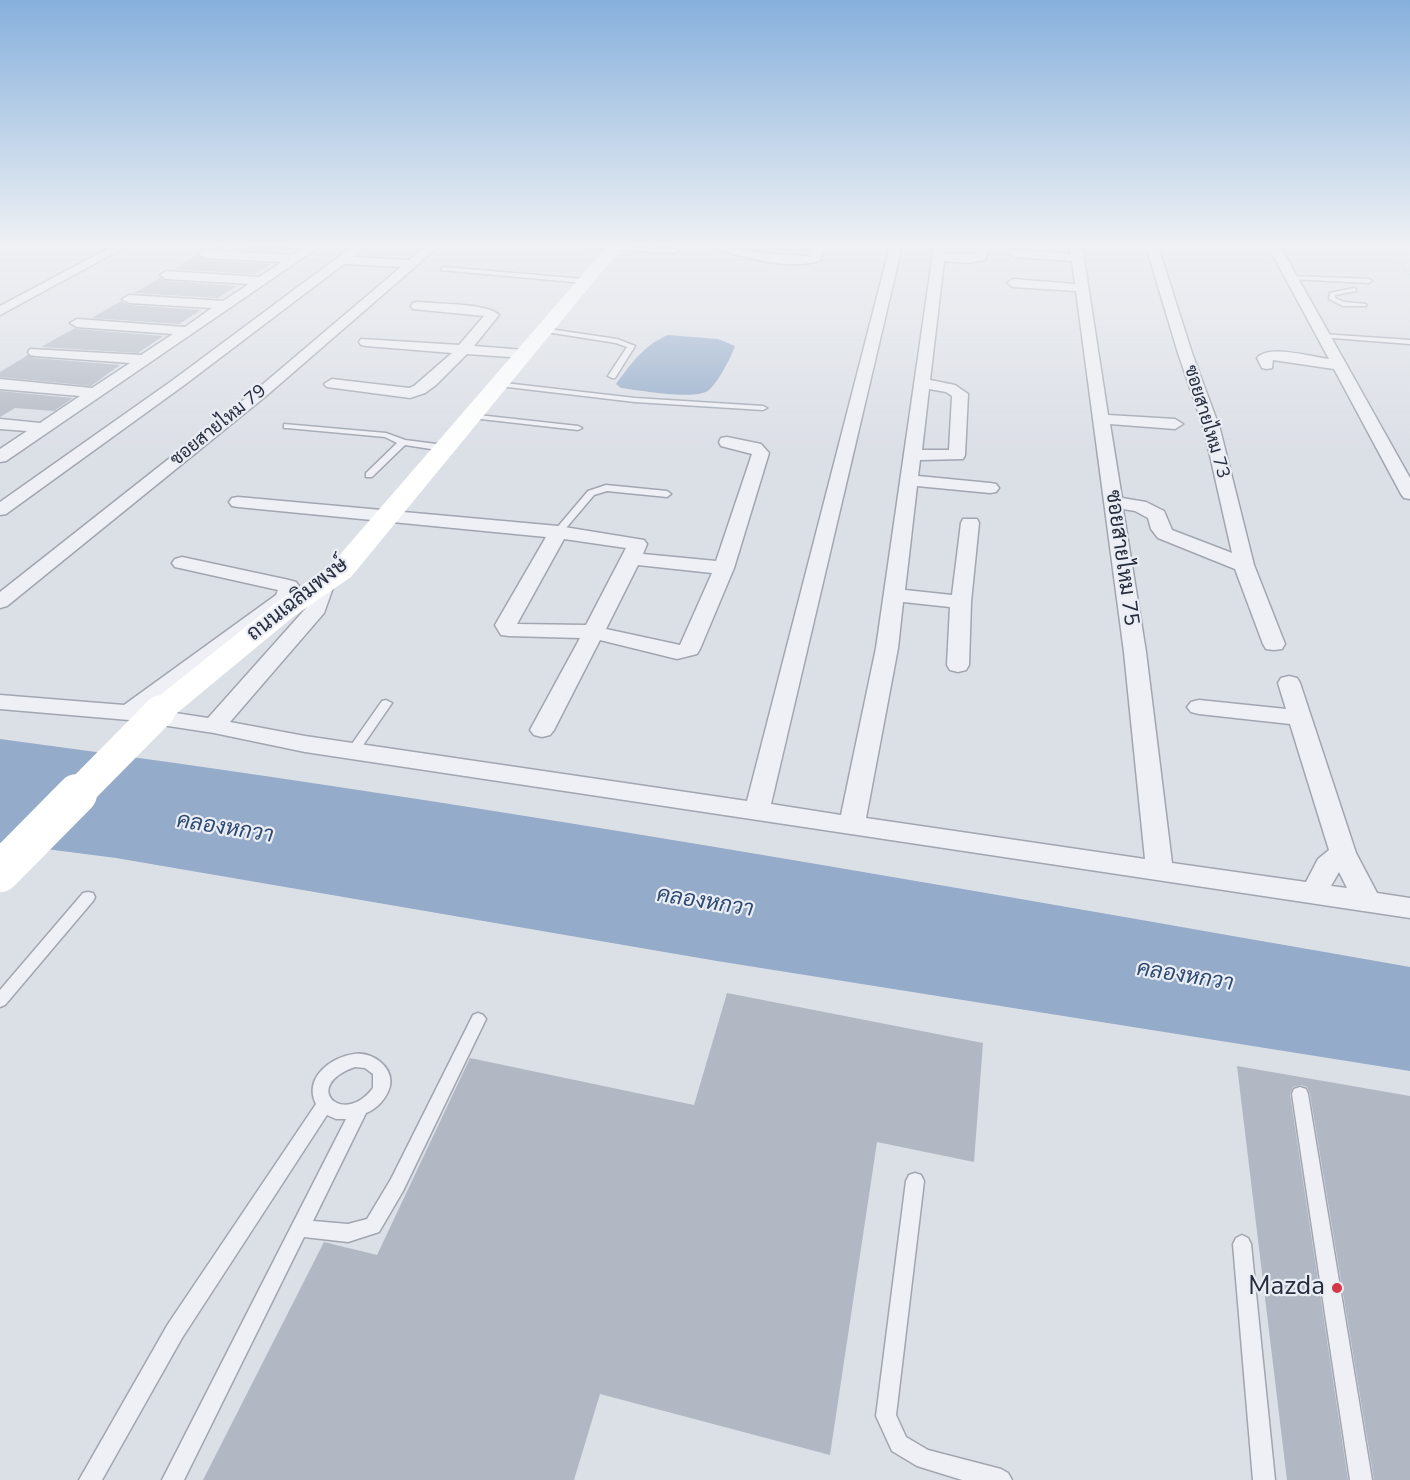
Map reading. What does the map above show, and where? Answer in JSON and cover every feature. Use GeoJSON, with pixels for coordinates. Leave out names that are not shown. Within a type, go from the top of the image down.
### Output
{"type":"FeatureCollection","features":[{"type":"Feature","properties":{"kind":"main road","name":"ถนนเฉลิมพงษ์"},"geometry":{"type":"LineString","coordinates":[[0,872],[144,712],[282,611],[333,577],[472,416],[555,315]]}},
{"type":"Feature","properties":{"kind":"street"},"geometry":{"type":"LineString","coordinates":[[0,457],[210,315]]}},
{"type":"Feature","properties":{"kind":"street"},"geometry":{"type":"LineString","coordinates":[[0,510],[178,383],[268,315]]}},
{"type":"Feature","properties":{"kind":"street","name":"ซอยสายไหม 79"},"geometry":{"type":"LineString","coordinates":[[0,602],[261,393],[352,315]]}},
{"type":"Feature","properties":{"kind":"street"},"geometry":{"type":"LineString","coordinates":[[332,384],[417,392],[422,390],[463,350],[492,315]]}},
{"type":"Feature","properties":{"kind":"street"},"geometry":{"type":"LineString","coordinates":[[757,811],[879,315]]}},
{"type":"Feature","properties":{"kind":"street"},"geometry":{"type":"LineString","coordinates":[[852,826],[886,648],[930,315]]}},
{"type":"Feature","properties":{"kind":"street","name":"ซอยสายไหม 75"},"geometry":{"type":"LineString","coordinates":[[1087,315],[1134,652],[1160,872]]}},
{"type":"Feature","properties":{"kind":"street","name":"ซอยสายไหม 73"},"geometry":{"type":"LineString","coordinates":[[1173,315],[1212,429],[1244,565],[1274,644]]}},
{"type":"Feature","properties":{"kind":"street"},"geometry":{"type":"LineString","coordinates":[[1312,315],[1410,494]]}},
{"type":"Feature","properties":{"kind":"street"},"geometry":{"type":"LineString","coordinates":[[77,323],[187,331]]}},
{"type":"Feature","properties":{"kind":"street"},"geometry":{"type":"LineString","coordinates":[[366,342],[524,354]]}},
{"type":"Feature","properties":{"kind":"street"},"geometry":{"type":"LineString","coordinates":[[35,352],[144,360]]}},
{"type":"Feature","properties":{"kind":"street"},"geometry":{"type":"LineString","coordinates":[[1267,365],[1263,358],[1272,355],[1337,365]]}},
{"type":"Feature","properties":{"kind":"street"},"geometry":{"type":"LineString","coordinates":[[911,455],[957,455],[959,446],[960,394],[950,388],[921,383]]}},
{"type":"Feature","properties":{"kind":"street"},"geometry":{"type":"LineString","coordinates":[[0,384],[97,393]]}},
{"type":"Feature","properties":{"kind":"street"},"geometry":{"type":"LineString","coordinates":[[1102,419],[1175,424]]}},
{"type":"Feature","properties":{"kind":"street"},"geometry":{"type":"LineString","coordinates":[[0,424],[43,428]]}},
{"type":"Feature","properties":{"kind":"street"},"geometry":{"type":"LineString","coordinates":[[558,532],[506,625],[509,630],[593,632],[677,652],[689,649],[724,568],[761,453],[756,448],[727,442]]}},
{"type":"Feature","properties":{"kind":"street"},"geometry":{"type":"LineString","coordinates":[[908,480],[990,488]]}},
{"type":"Feature","properties":{"kind":"street"},"geometry":{"type":"LineString","coordinates":[[238,502],[389,514],[558,532],[637,544],[632,559],[542,730]]}},
{"type":"Feature","properties":{"kind":"street"},"geometry":{"type":"LineString","coordinates":[[1112,502],[1151,510],[1157,514],[1160,530],[1165,534],[1244,565]]}},
{"type":"Feature","properties":{"kind":"street"},"geometry":{"type":"LineString","coordinates":[[958,665],[961,602],[970,523]]}},
{"type":"Feature","properties":{"kind":"street"},"geometry":{"type":"LineString","coordinates":[[632,559],[724,568]]}},
{"type":"Feature","properties":{"kind":"street"},"geometry":{"type":"LineString","coordinates":[[182,563],[289,586],[285,598]]}},
{"type":"Feature","properties":{"kind":"street"},"geometry":{"type":"LineString","coordinates":[[144,712],[260,614],[317,577],[333,577],[317,609],[214,726]]}},
{"type":"Feature","properties":{"kind":"street"},"geometry":{"type":"LineString","coordinates":[[893,595],[961,602]]}},
{"type":"Feature","properties":{"kind":"street"},"geometry":{"type":"LineString","coordinates":[[1289,683],[1343,853],[1368,902]]}},
{"type":"Feature","properties":{"kind":"street"},"geometry":{"type":"LineString","coordinates":[[0,702],[144,712],[353,751],[1410,909]]}},
{"type":"Feature","properties":{"kind":"street"},"geometry":{"type":"LineString","coordinates":[[1199,707],[1301,718]]}},
{"type":"Feature","properties":{"kind":"street"},"geometry":{"type":"LineString","coordinates":[[1313,895],[1329,867],[1343,853]]}},
{"type":"Feature","properties":{"kind":"lane"},"geometry":{"type":"LineString","coordinates":[[542,330],[616,341],[631,346],[612,376]]}},
{"type":"Feature","properties":{"kind":"lane"},"geometry":{"type":"LineString","coordinates":[[1322,336],[1410,342]]}},
{"type":"Feature","properties":{"kind":"lane"},"geometry":{"type":"LineString","coordinates":[[499,384],[635,400],[763,408]]}},
{"type":"Feature","properties":{"kind":"lane"},"geometry":{"type":"LineString","coordinates":[[472,416],[578,428]]}},
{"type":"Feature","properties":{"kind":"lane"},"geometry":{"type":"LineString","coordinates":[[287,426],[386,435],[403,442],[444,448]]}},
{"type":"Feature","properties":{"kind":"lane"},"geometry":{"type":"LineString","coordinates":[[369,475],[403,442]]}},
{"type":"Feature","properties":{"kind":"lane"},"geometry":{"type":"LineString","coordinates":[[558,532],[591,493],[597,490],[606,488],[667,494]]}},
{"type":"Feature","properties":{"kind":"lane"},"geometry":{"type":"LineString","coordinates":[[353,751],[386,703]]}},
{"type":"Feature","properties":{"kind":"lane"},"geometry":{"type":"LineString","coordinates":[[0,1001],[88,897]]}},
{"type":"Feature","properties":{"kind":"lane"},"geometry":{"type":"LineString","coordinates":[[299,1228],[348,1233],[373,1226],[398,1185],[478,1019]]}},
{"type":"Feature","properties":{"kind":"lane"},"geometry":{"type":"LineString","coordinates":[[367,1061],[376,1066],[381,1074],[382,1083],[378,1094],[359,1110],[334,1111],[324,1106],[319,1098],[319,1088],[328,1073],[343,1062],[367,1061]]}},
{"type":"Feature","properties":{"kind":"lane"},"geometry":{"type":"LineString","coordinates":[[1300,1094],[1361,1480]]}},
{"type":"Feature","properties":{"kind":"lane"},"geometry":{"type":"LineString","coordinates":[[90,1480],[175,1331],[324,1106]]}},
{"type":"Feature","properties":{"kind":"lane"},"geometry":{"type":"LineString","coordinates":[[173,1480],[359,1110]]}},
{"type":"Feature","properties":{"kind":"lane"},"geometry":{"type":"LineString","coordinates":[[915,1181],[886,1416],[899,1444],[924,1459],[1001,1480]]}},
{"type":"Feature","properties":{"kind":"lane"},"geometry":{"type":"LineString","coordinates":[[1242,1244],[1264,1480]]}},
{"type":"Feature","properties":{"kind":"water"},"geometry":{"type":"Polygon","coordinates":[[[668,335],[718,339],[735,346],[724,370],[709,390],[692,395],[680,395],[621,388],[616,384],[645,349],[668,335]]]}},
{"type":"Feature","properties":{"kind":"water","name":"คลองหกวา"},"geometry":{"type":"Polygon","coordinates":[[[0,739],[177,763],[530,817],[882,875],[1410,967],[1410,1071],[717,961],[116,858],[0,843],[0,739]]]}},
{"type":"Feature","properties":{"kind":"building"},"geometry":{"type":"Polygon","coordinates":[[[97,315],[193,315],[179,324],[92,318],[97,315]]]}},
{"type":"Feature","properties":{"kind":"building"},"geometry":{"type":"Polygon","coordinates":[[[75,328],[163,336],[138,353],[41,347],[75,328]]]}},
{"type":"Feature","properties":{"kind":"building"},"geometry":{"type":"Polygon","coordinates":[[[28,355],[35,358],[120,365],[91,386],[0,377],[0,372],[28,355]]]}},
{"type":"Feature","properties":{"kind":"building"},"geometry":{"type":"Polygon","coordinates":[[[0,391],[73,398],[54,411],[15,408],[0,417],[0,391]]]}},
{"type":"Feature","properties":{"kind":"building"},"geometry":{"type":"Polygon","coordinates":[[[727,993],[983,1043],[974,1162],[877,1142],[830,1455],[600,1394],[574,1480],[203,1480],[324,1242],[377,1255],[470,1058],[694,1105],[727,993]]]}},
{"type":"Feature","properties":{"kind":"building","name":"Mazda"},"geometry":{"type":"Polygon","coordinates":[[[1237,1066],[1410,1096],[1410,1480],[1374,1480],[1310,1094],[1307,1087],[1301,1085],[1293,1087],[1290,1094],[1348,1480],[1287,1480],[1237,1066]]]}},
{"type":"Feature","properties":{"kind":"place","name":"Mazda"},"geometry":{"type":"Point","coordinates":[1337,1288]}}]}
